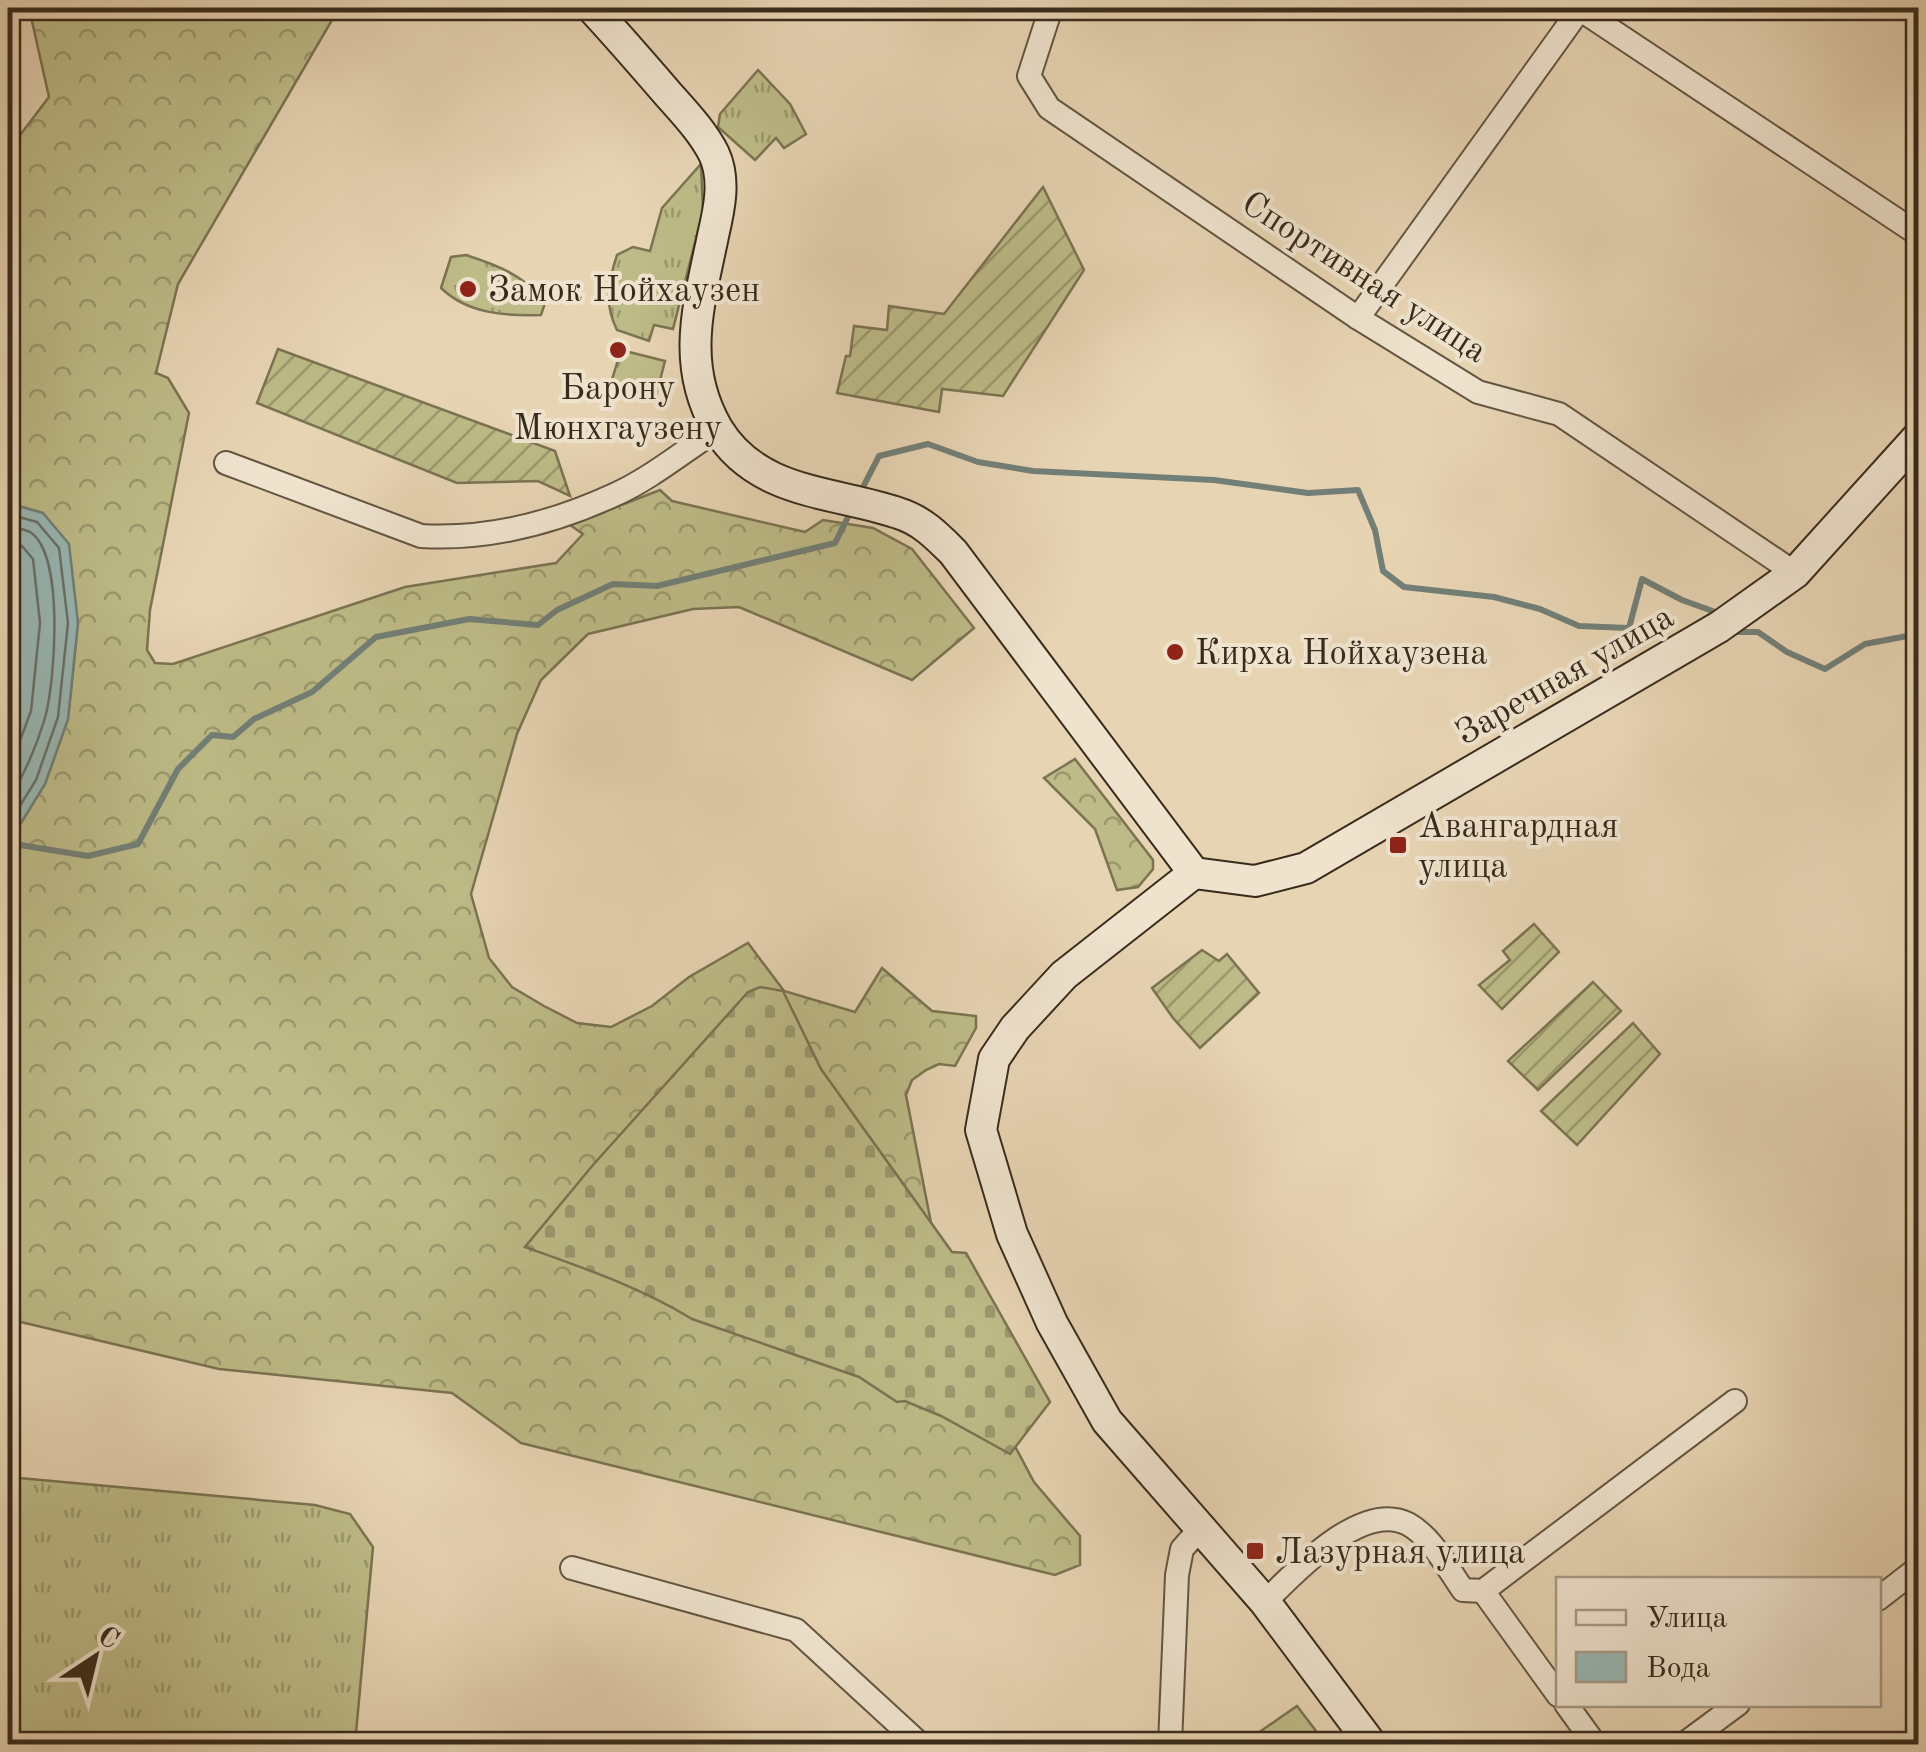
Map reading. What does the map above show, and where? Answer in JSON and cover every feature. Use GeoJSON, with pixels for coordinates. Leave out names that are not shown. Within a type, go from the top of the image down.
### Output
{"type":"FeatureCollection","features":[{"type":"Feature","properties":{"kind":"main road"},"geometry":{"type":"LineString","coordinates":[[592,8],[696,126],[715,156],[721,202],[694,343],[698,386],[718,430],[733,449],[770,477],[796,490],[900,514],[931,530],[953,552],[1194,872],[1064,975],[1015,1028],[994,1059],[980,1130],[1012,1234],[1067,1351],[1106,1421],[1265,1602],[1371,1744]]}},
{"type":"Feature","properties":{"kind":"main road","name":"Заречная улица"},"geometry":{"type":"LineString","coordinates":[[1194,872],[1255,881],[1306,868],[1706,635],[1795,573],[1918,437]]}},
{"type":"Feature","properties":{"kind":"street","name":"Спортивная улица"},"geometry":{"type":"LineString","coordinates":[[1051,8],[1030,76],[1050,108],[1358,318],[1478,392],[1558,414],[1795,573]]}},
{"type":"Feature","properties":{"kind":"street"},"geometry":{"type":"LineString","coordinates":[[1358,318],[1579,8],[1918,234]]}},
{"type":"Feature","properties":{"kind":"street"},"geometry":{"type":"LineString","coordinates":[[226,462],[421,536],[454,538],[533,526],[617,494],[718,430]]}},
{"type":"Feature","properties":{"kind":"street"},"geometry":{"type":"LineString","coordinates":[[1265,1602],[1304,1564],[1359,1525],[1388,1517],[1409,1524],[1425,1538],[1463,1590],[1483,1592],[1734,1400]]}},
{"type":"Feature","properties":{"kind":"street"},"geometry":{"type":"LineString","coordinates":[[1170,1744],[1177,1575],[1182,1548],[1199,1530]]}},
{"type":"Feature","properties":{"kind":"street"},"geometry":{"type":"LineString","coordinates":[[572,1568],[796,1630],[920,1744]]}},
{"type":"Feature","properties":{"kind":"street"},"geometry":{"type":"LineString","coordinates":[[1881,1597],[1918,1568]]}},
{"type":"Feature","properties":{"kind":"street"},"geometry":{"type":"LineString","coordinates":[[1483,1592],[1556,1692]]}},
{"type":"Feature","properties":{"kind":"street"},"geometry":{"type":"LineString","coordinates":[[1568,1707],[1595,1744]]}},
{"type":"Feature","properties":{"kind":"street"},"geometry":{"type":"LineString","coordinates":[[1684,1744],[1734,1707]]}},
{"type":"Feature","properties":{"kind":"green space"},"geometry":{"type":"Polygon","coordinates":[[[29,8],[339,8],[178,284],[156,373],[168,378],[189,413],[150,610],[147,650],[155,663],[173,664],[405,587],[556,563],[583,534],[570,525],[660,490],[672,501],[805,532],[823,520],[873,528],[912,549],[974,628],[912,680],[739,607],[693,609],[588,634],[541,680],[517,734],[471,894],[489,958],[512,987],[577,1023],[611,1027],[652,1006],[689,977],[748,943],[784,991],[855,1012],[882,968],[932,1011],[976,1016],[976,1028],[955,1066],[939,1064],[926,1070],[912,1080],[906,1095],[934,1238],[1000,1418],[1034,1482],[1080,1536],[1080,1565],[1055,1575],[521,1443],[452,1393],[219,1369],[8,1319],[8,844],[45,784],[68,719],[78,623],[43,513],[8,503],[8,151],[49,97],[29,8]]]}},
{"type":"Feature","properties":{"kind":"green space"},"geometry":{"type":"Polygon","coordinates":[[[758,70],[790,104],[806,134],[784,148],[776,138],[755,160],[718,127],[720,114],[758,70]]]}},
{"type":"Feature","properties":{"kind":"green space"},"geometry":{"type":"Polygon","coordinates":[[[701,164],[703,211],[673,329],[654,325],[649,341],[617,330],[609,293],[617,255],[633,247],[650,251],[662,208],[701,164]]]}},
{"type":"Feature","properties":{"kind":"green space"},"geometry":{"type":"Polygon","coordinates":[[[1043,187],[1084,270],[1003,396],[942,389],[939,412],[837,393],[846,356],[850,356],[854,326],[887,330],[889,306],[944,314],[1043,187]]]}},
{"type":"Feature","properties":{"kind":"green space"},"geometry":{"type":"Polygon","coordinates":[[[466,255],[499,267],[527,284],[546,300],[541,315],[488,312],[452,297],[441,288],[451,257],[466,255]]]}},
{"type":"Feature","properties":{"kind":"green space"},"geometry":{"type":"Polygon","coordinates":[[[278,349],[555,451],[570,496],[538,481],[457,483],[257,403],[278,349]]]}},
{"type":"Feature","properties":{"kind":"green space"},"geometry":{"type":"Polygon","coordinates":[[[621,350],[665,361],[656,396],[611,383],[621,350]]]}},
{"type":"Feature","properties":{"kind":"green space"},"geometry":{"type":"Polygon","coordinates":[[[1075,759],[1153,860],[1153,869],[1138,887],[1117,890],[1095,829],[1044,778],[1075,759]]]}},
{"type":"Feature","properties":{"kind":"green space"},"geometry":{"type":"Polygon","coordinates":[[[1534,924],[1559,952],[1502,1009],[1479,985],[1510,960],[1503,951],[1534,924]]]}},
{"type":"Feature","properties":{"kind":"green space"},"geometry":{"type":"Polygon","coordinates":[[[1202,950],[1219,961],[1227,954],[1259,993],[1200,1048],[1152,988],[1202,950]]]}},
{"type":"Feature","properties":{"kind":"green space"},"geometry":{"type":"Polygon","coordinates":[[[1593,982],[1621,1011],[1538,1090],[1508,1061],[1593,982]]]}},
{"type":"Feature","properties":{"kind":"green space"},"geometry":{"type":"Polygon","coordinates":[[[760,987],[783,991],[821,1069],[952,1252],[966,1253],[1050,1402],[1010,1454],[941,1416],[905,1401],[897,1402],[859,1377],[692,1319],[631,1287],[525,1247],[748,992],[760,987]]]}},
{"type":"Feature","properties":{"kind":"green space"},"geometry":{"type":"Polygon","coordinates":[[[1633,1023],[1660,1054],[1577,1145],[1541,1111],[1633,1023]]]}},
{"type":"Feature","properties":{"kind":"green space"},"geometry":{"type":"Polygon","coordinates":[[[8,1477],[315,1505],[350,1514],[373,1547],[355,1744],[8,1744],[8,1477]]]}},
{"type":"Feature","properties":{"kind":"green space"},"geometry":{"type":"Polygon","coordinates":[[[1297,1706],[1326,1744],[1242,1744],[1297,1706]]]}},
{"type":"Feature","properties":{"kind":"water"},"geometry":{"type":"Polygon","coordinates":[[[8,503],[43,513],[69,544],[78,623],[68,719],[45,784],[8,844],[8,503]]]}},
{"type":"Feature","properties":{"kind":"waterway"},"geometry":{"type":"LineString","coordinates":[[860,493],[879,456],[928,444],[978,462],[1033,471],[1214,480],[1308,493],[1358,490],[1375,530],[1383,571],[1404,587],[1494,597],[1540,609],[1579,626],[1629,628],[1642,579],[1718,613]]}},
{"type":"Feature","properties":{"kind":"waterway"},"geometry":{"type":"LineString","coordinates":[[8,843],[88,856],[138,844],[178,769],[212,735],[233,737],[254,719],[312,692],[376,637],[469,619],[538,625],[557,610],[613,584],[657,586],[835,543],[852,509]]}},
{"type":"Feature","properties":{"kind":"waterway"},"geometry":{"type":"LineString","coordinates":[[1736,632],[1758,632],[1787,652],[1825,669],[1865,644],[1918,634]]}},
{"type":"Feature","properties":{"kind":"place","name":"Замок Нойхаузен"},"geometry":{"type":"Point","coordinates":[468,289]}},
{"type":"Feature","properties":{"kind":"place","name":"Барону Мюнхгаузену"},"geometry":{"type":"Point","coordinates":[618,350]}},
{"type":"Feature","properties":{"kind":"place","name":"Кирха Нойхаузена"},"geometry":{"type":"Point","coordinates":[1175,652]}},
{"type":"Feature","properties":{"kind":"place","name":"Авангардная улица"},"geometry":{"type":"Point","coordinates":[1398,845]}},
{"type":"Feature","properties":{"kind":"place","name":"Лазурная улица"},"geometry":{"type":"Point","coordinates":[1255,1551]}}]}
